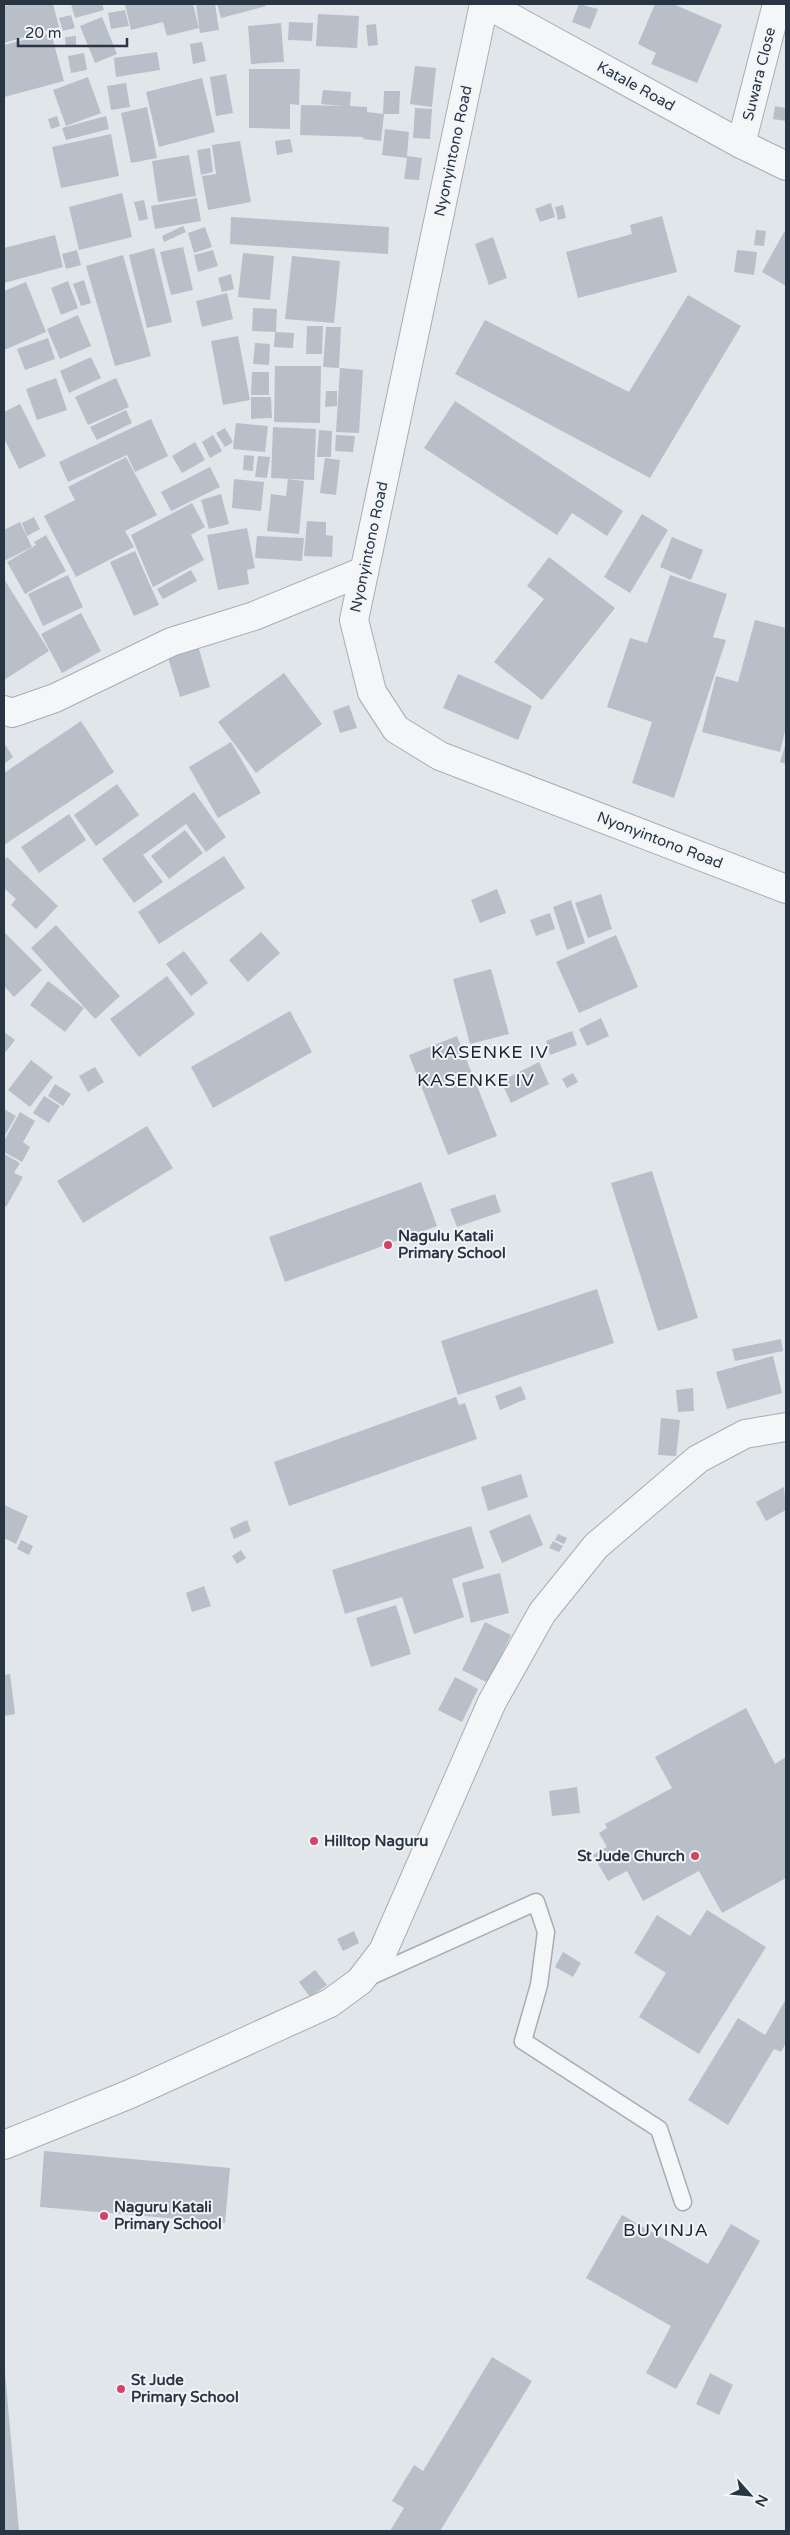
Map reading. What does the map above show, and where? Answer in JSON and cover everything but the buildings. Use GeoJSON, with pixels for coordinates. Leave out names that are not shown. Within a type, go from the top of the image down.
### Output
{"type":"FeatureCollection","features":[{"type":"Feature","properties":{"kind":"street","name":"Katale Road"},"geometry":{"type":"LineString","coordinates":[[485,4],[741,144],[786,166]]}},
{"type":"Feature","properties":{"kind":"street","name":"Nyonyintono Road"},"geometry":{"type":"LineString","coordinates":[[485,4],[354,620],[372,692],[396,729],[440,756],[786,889]]}},
{"type":"Feature","properties":{"kind":"street","name":"Suwara Close"},"geometry":{"type":"LineString","coordinates":[[741,144],[777,4]]}},
{"type":"Feature","properties":{"kind":"street"},"geometry":{"type":"LineString","coordinates":[[4,710],[12,713],[55,698],[171,642],[254,616],[364,571]]}},
{"type":"Feature","properties":{"kind":"street"},"geometry":{"type":"LineString","coordinates":[[4,2145],[130,2094],[312,2011],[330,2002],[360,1981],[383,1951],[492,1702],[542,1613],[596,1546],[698,1459],[745,1434],[786,1427]]}},
{"type":"Feature","properties":{"kind":"lane"},"geometry":{"type":"LineString","coordinates":[[360,1981],[536,1902],[546,1932],[539,1985],[524,2041],[659,2129],[683,2202]]}},
{"type":"Feature","properties":{"kind":"place","name":"Nagulu Katali Primary School"},"geometry":{"type":"Point","coordinates":[388,1245]}},
{"type":"Feature","properties":{"kind":"place","name":"Hilltop Naguru"},"geometry":{"type":"Point","coordinates":[314,1841]}},
{"type":"Feature","properties":{"kind":"place","name":"St Jude Church"},"geometry":{"type":"Point","coordinates":[695,1856]}},
{"type":"Feature","properties":{"kind":"place","name":"Naguru Katali Primary School"},"geometry":{"type":"Point","coordinates":[104,2216]}},
{"type":"Feature","properties":{"kind":"place","name":"St Jude Primary School"},"geometry":{"type":"Point","coordinates":[121,2389]}},
{"type":"Feature","properties":{"kind":"district","name":"KASENKE IV"},"geometry":{"type":"Point","coordinates":[490,1052]}},
{"type":"Feature","properties":{"kind":"district","name":"KASENKE IV"},"geometry":{"type":"Point","coordinates":[476,1080]}},
{"type":"Feature","properties":{"kind":"district","name":"BUYINJA"},"geometry":{"type":"Point","coordinates":[666,2230]}}]}
